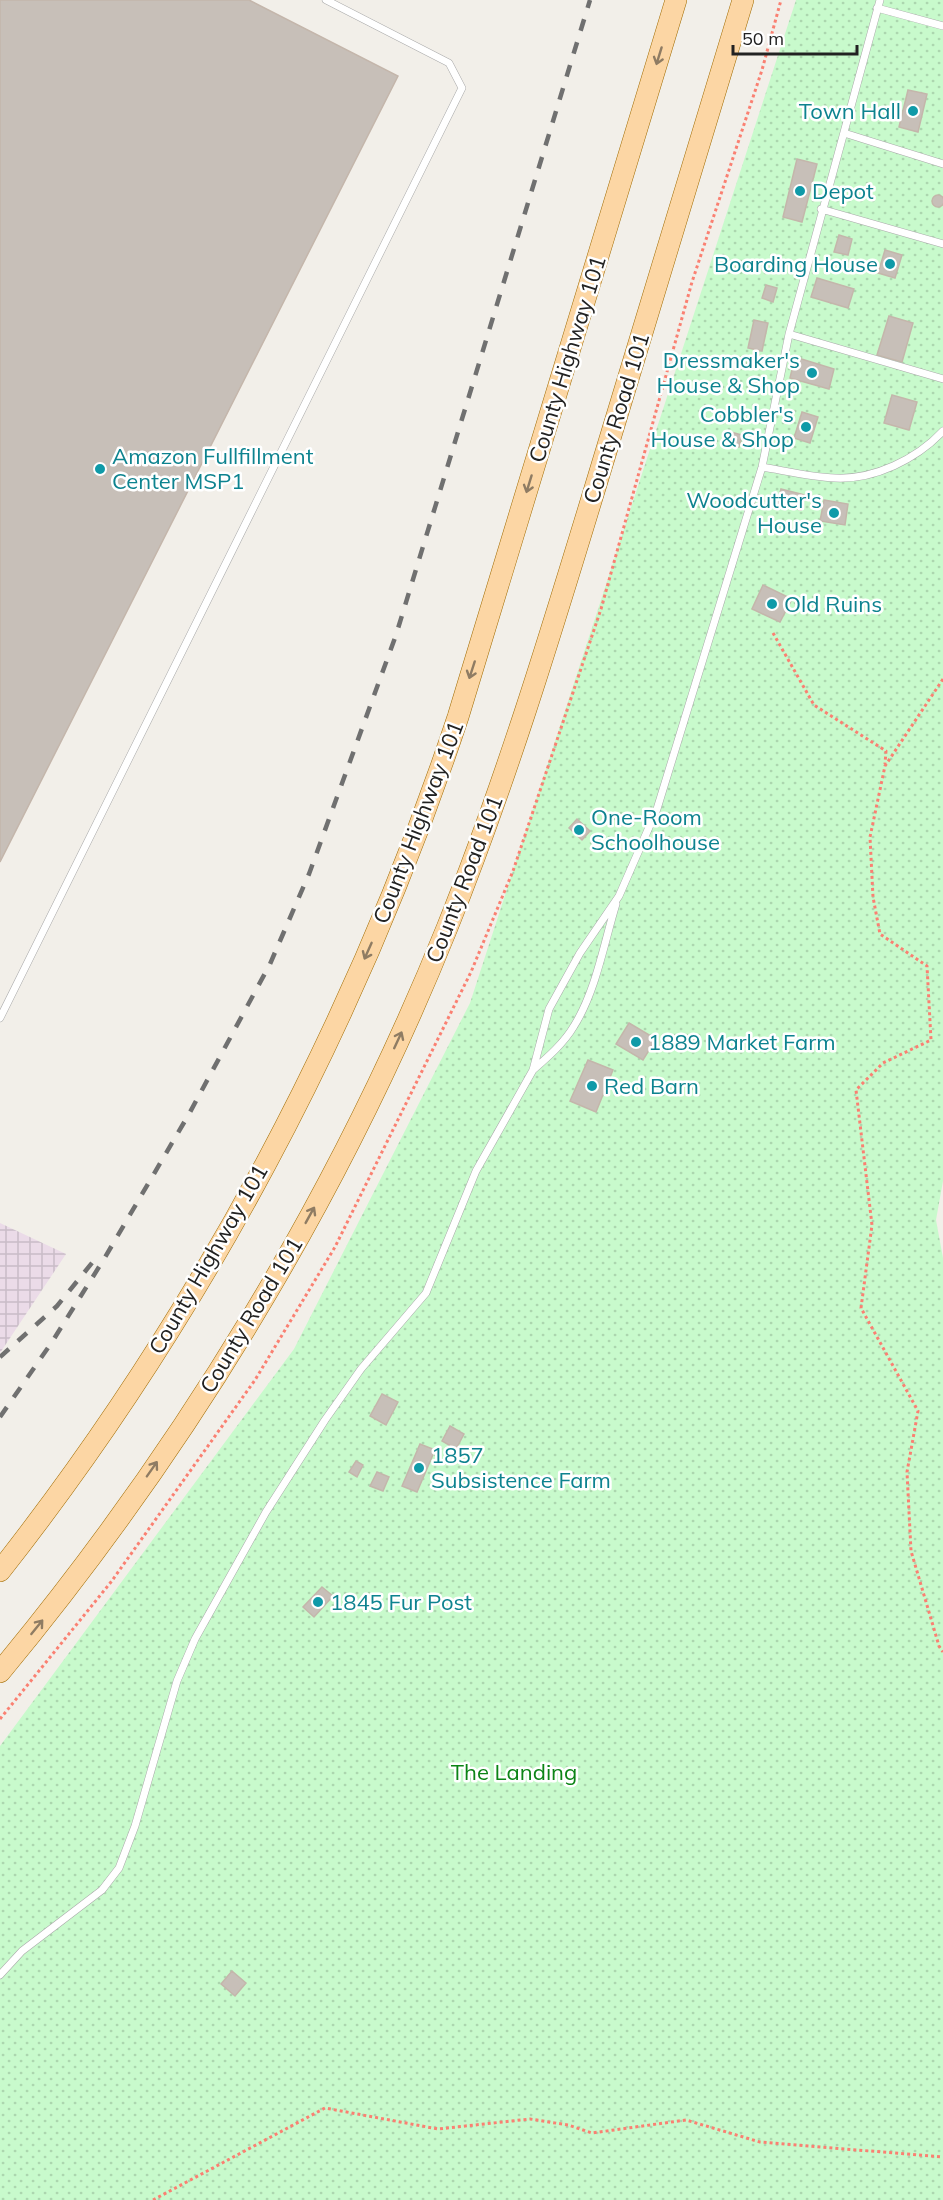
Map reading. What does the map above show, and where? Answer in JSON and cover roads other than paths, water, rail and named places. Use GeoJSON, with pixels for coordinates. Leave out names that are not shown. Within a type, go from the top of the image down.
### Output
{"type":"FeatureCollection","features":[{"type":"Feature","properties":{"kind":"main road","name":"County Highway 101"},"geometry":{"type":"LineString","coordinates":[[0,1571],[90,1448],[191,1292],[291,1115],[376,934],[431,797],[458,717],[676,0]]}},
{"type":"Feature","properties":{"kind":"main road","name":"County Road 101"},"geometry":{"type":"LineString","coordinates":[[0,1672],[89,1561],[197,1405],[242,1332],[332,1174],[409,1016],[447,930],[514,750],[743,0]]}},
{"type":"Feature","properties":{"kind":"lane"},"geometry":{"type":"LineString","coordinates":[[0,1018],[462,88],[449,63],[326,0]]}},
{"type":"Feature","properties":{"kind":"lane"},"geometry":{"type":"LineString","coordinates":[[0,1975],[22,1951],[102,1890],[119,1869],[135,1826],[177,1681],[195,1639],[266,1512],[325,1420],[362,1369],[426,1293],[476,1171],[533,1070],[573,1028],[583,1011],[619,896],[657,809],[762,467],[789,334],[878,4],[943,26]]}},
{"type":"Feature","properties":{"kind":"lane"},"geometry":{"type":"LineString","coordinates":[[844,133],[943,164]]}},
{"type":"Feature","properties":{"kind":"lane"},"geometry":{"type":"LineString","coordinates":[[821,209],[943,244]]}},
{"type":"Feature","properties":{"kind":"lane"},"geometry":{"type":"LineString","coordinates":[[789,334],[943,379]]}},
{"type":"Feature","properties":{"kind":"lane"},"geometry":{"type":"LineString","coordinates":[[762,467],[835,478],[851,477],[902,462],[929,445],[943,431]]}},
{"type":"Feature","properties":{"kind":"lane"},"geometry":{"type":"LineString","coordinates":[[533,1070],[549,1009],[580,953],[619,896]]}},
{"type":"Feature","properties":{"kind":"railway"},"geometry":{"type":"LineString","coordinates":[[0,1417],[52,1342],[104,1259],[189,1114],[270,964],[309,874],[396,635],[590,0]]}},
{"type":"Feature","properties":{"kind":"railway"},"geometry":{"type":"LineString","coordinates":[[0,1357],[57,1306],[96,1258]]}},
{"type":"Feature","properties":{"kind":"place","name":"Town Hall"},"geometry":{"type":"Point","coordinates":[913,111]}},
{"type":"Feature","properties":{"kind":"place","name":"Depot"},"geometry":{"type":"Point","coordinates":[800,191]}},
{"type":"Feature","properties":{"kind":"place","name":"Boarding House"},"geometry":{"type":"Point","coordinates":[890,264]}},
{"type":"Feature","properties":{"kind":"place","name":"Dressmaker's House & Shop"},"geometry":{"type":"Point","coordinates":[812,373]}},
{"type":"Feature","properties":{"kind":"place","name":"Cobbler's House & Shop"},"geometry":{"type":"Point","coordinates":[806,427]}},
{"type":"Feature","properties":{"kind":"place","name":"Amazon Fullfillment Center MSP1"},"geometry":{"type":"Point","coordinates":[100,469]}},
{"type":"Feature","properties":{"kind":"place","name":"Woodcutter's House"},"geometry":{"type":"Point","coordinates":[834,513]}},
{"type":"Feature","properties":{"kind":"place","name":"Old Ruins"},"geometry":{"type":"Point","coordinates":[772,604]}},
{"type":"Feature","properties":{"kind":"place","name":"One-Room Schoolhouse"},"geometry":{"type":"Point","coordinates":[579,830]}},
{"type":"Feature","properties":{"kind":"place","name":"1889 Market Farm"},"geometry":{"type":"Point","coordinates":[636,1042]}},
{"type":"Feature","properties":{"kind":"place","name":"Red Barn"},"geometry":{"type":"Point","coordinates":[592,1086]}},
{"type":"Feature","properties":{"kind":"place","name":"1857 Subsistence Farm"},"geometry":{"type":"Point","coordinates":[419,1468]}},
{"type":"Feature","properties":{"kind":"place","name":"1845 Fur Post"},"geometry":{"type":"Point","coordinates":[318,1602]}},
{"type":"Feature","properties":{"kind":"park label","name":"The Landing"},"geometry":{"type":"Point","coordinates":[514,1772]}}]}
